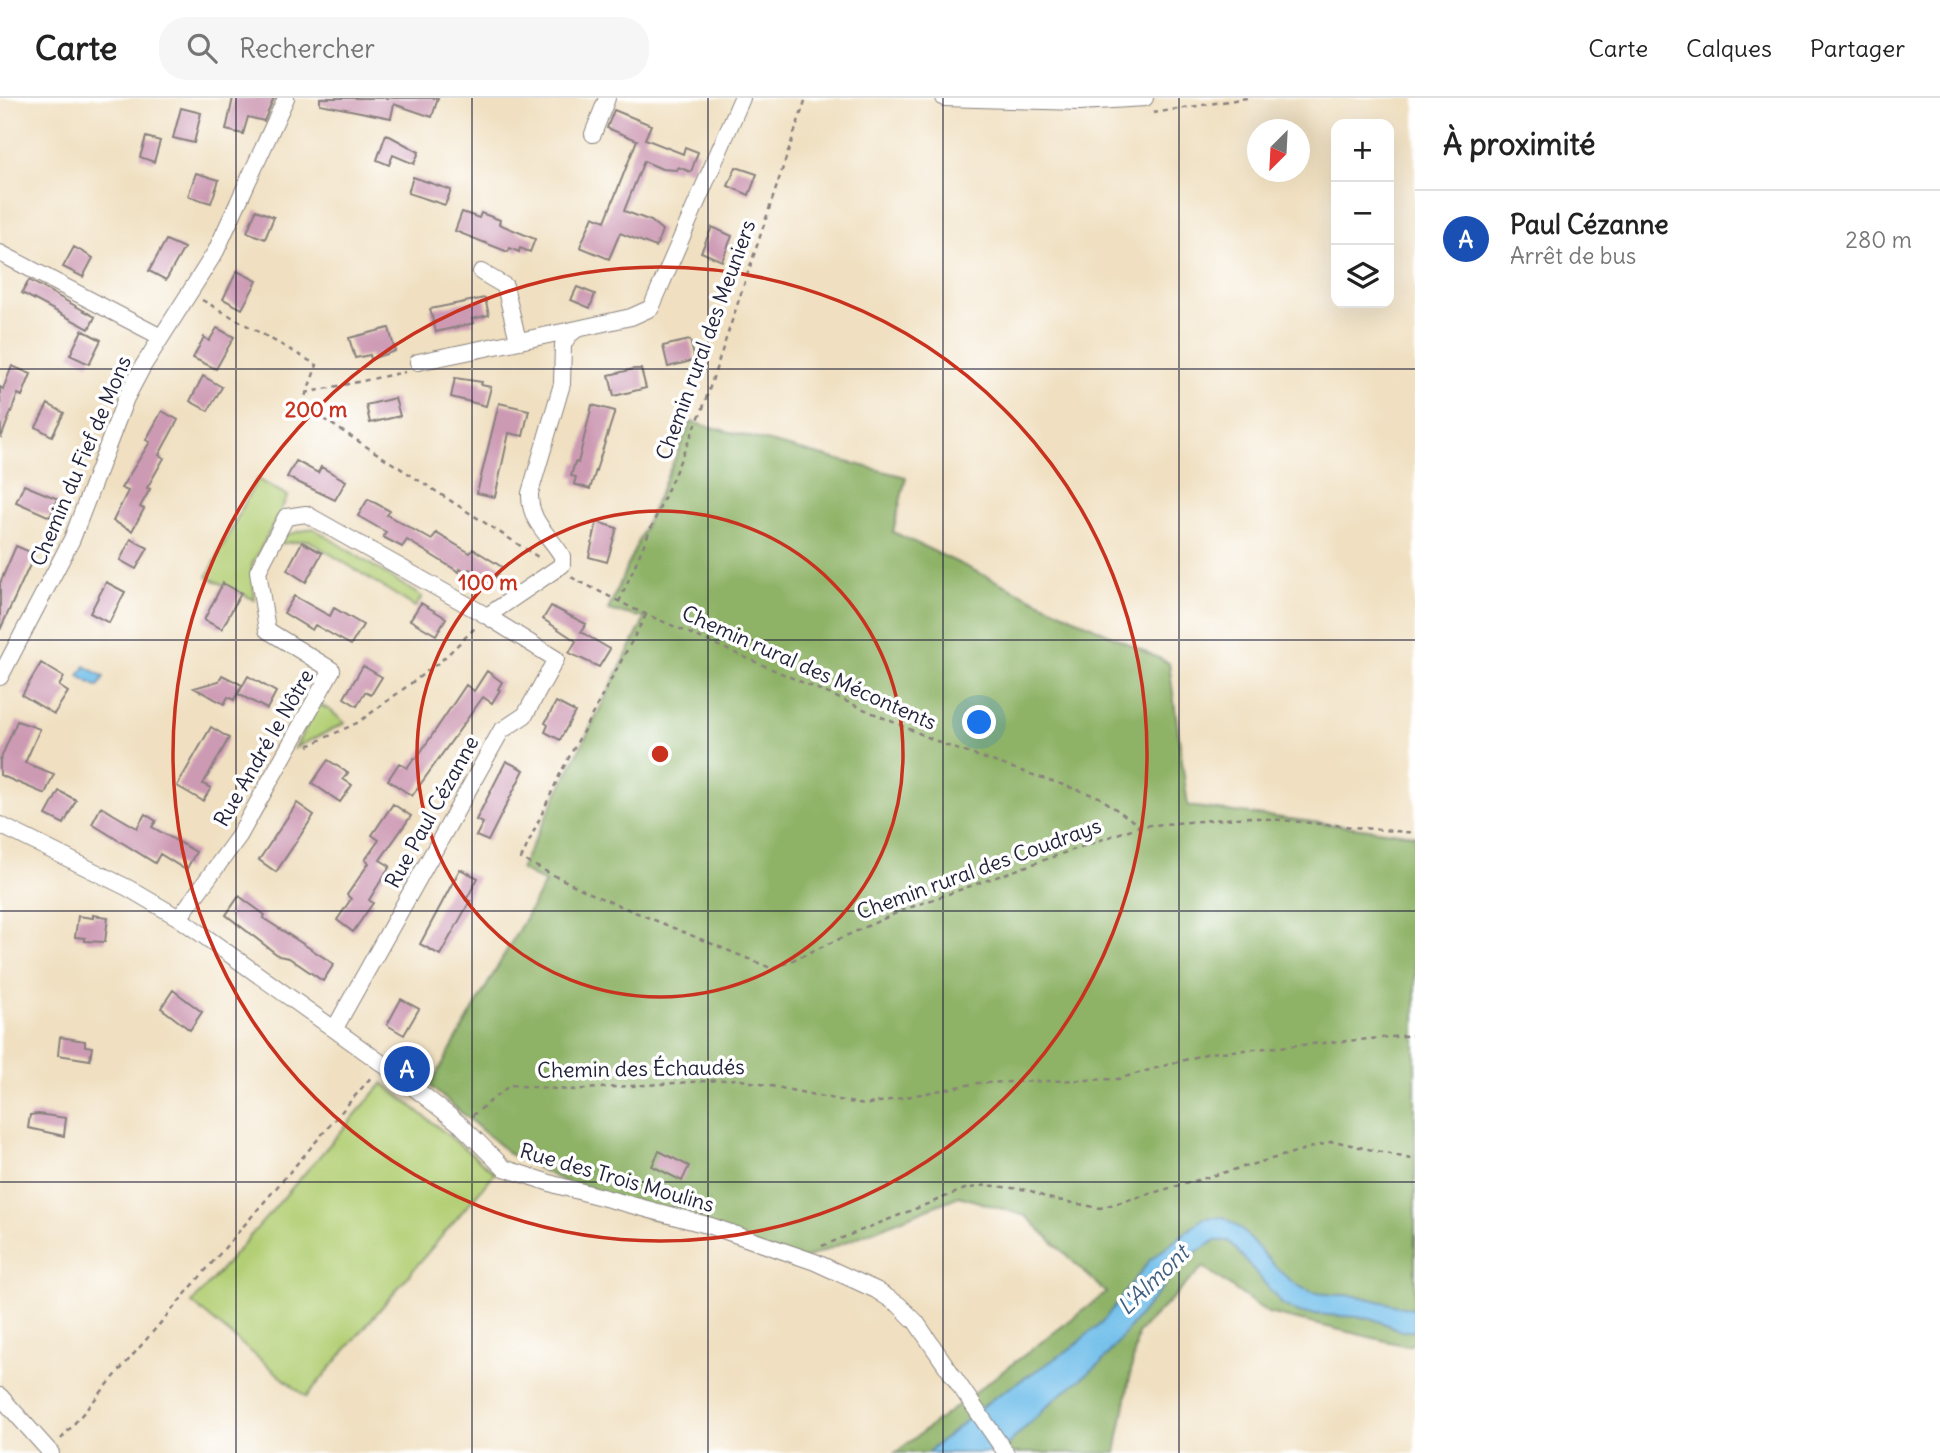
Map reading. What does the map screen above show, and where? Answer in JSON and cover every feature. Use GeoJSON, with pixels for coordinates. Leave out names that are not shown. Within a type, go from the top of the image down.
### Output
{"type":"FeatureCollection","features":[{"type":"Feature","properties":{"kind":"street","name":"Chemin du Fief de Mons"},"geometry":{"type":"LineString","coordinates":[[0,677],[72,539],[126,398],[216,251],[286,98]]}},
{"type":"Feature","properties":{"kind":"street"},"geometry":{"type":"LineString","coordinates":[[593,134],[607,98]]}},
{"type":"Feature","properties":{"kind":"street"},"geometry":{"type":"LineString","coordinates":[[418,362],[632,317],[651,307],[742,98]]}},
{"type":"Feature","properties":{"kind":"street"},"geometry":{"type":"LineString","coordinates":[[944,98],[1145,106]]}},
{"type":"Feature","properties":{"kind":"street"},"geometry":{"type":"LineString","coordinates":[[0,253],[161,337]]}},
{"type":"Feature","properties":{"kind":"street"},"geometry":{"type":"LineString","coordinates":[[481,272],[505,286],[518,341]]}},
{"type":"Feature","properties":{"kind":"street"},"geometry":{"type":"LineString","coordinates":[[487,616],[558,570],[562,556],[535,522],[529,507],[530,494],[562,384],[563,345],[577,329]]}},
{"type":"Feature","properties":{"kind":"street","name":"Rue André le Nôtre"},"geometry":{"type":"LineString","coordinates":[[179,918],[239,836],[332,670],[267,630],[258,571],[286,517],[306,514],[487,616]]}},
{"type":"Feature","properties":{"kind":"street","name":"Rue Paul Cézanne"},"geometry":{"type":"LineString","coordinates":[[335,1028],[501,731],[525,715],[556,659],[487,616]]}},
{"type":"Feature","properties":{"kind":"street","name":"Rue des Trois Moulins"},"geometry":{"type":"LineString","coordinates":[[0,825],[128,888],[179,918],[382,1064],[461,1125],[504,1168],[556,1185],[711,1226],[815,1262],[876,1290],[899,1305],[916,1322],[1006,1453]]}},
{"type":"Feature","properties":{"kind":"street"},"geometry":{"type":"LineString","coordinates":[[0,1396],[50,1453]]}},
{"type":"Feature","properties":{"kind":"path","name":"Chemin rural des Meuniers"},"geometry":{"type":"LineString","coordinates":[[619,602],[703,408],[806,98]]}},
{"type":"Feature","properties":{"kind":"path"},"geometry":{"type":"LineString","coordinates":[[1145,106],[1247,98]]}},
{"type":"Feature","properties":{"kind":"path"},"geometry":{"type":"LineString","coordinates":[[188,293],[317,365],[302,405],[558,570],[619,602]]}},
{"type":"Feature","properties":{"kind":"path"},"geometry":{"type":"LineString","coordinates":[[305,393],[420,368],[418,362]]}},
{"type":"Feature","properties":{"kind":"path","name":"Chemin rural des Mécontents"},"geometry":{"type":"LineString","coordinates":[[619,602],[953,748],[1100,797],[1140,826]]}},
{"type":"Feature","properties":{"kind":"path","name":"Chemin rural des Coudrays"},"geometry":{"type":"LineString","coordinates":[[646,614],[561,772],[521,859],[596,896],[773,970],[903,910],[1140,826],[1249,817],[1415,833]]}},
{"type":"Feature","properties":{"kind":"path"},"geometry":{"type":"LineString","coordinates":[[283,757],[359,722],[441,661],[487,616]]}},
{"type":"Feature","properties":{"kind":"path","name":"Chemin des Échaudés"},"geometry":{"type":"LineString","coordinates":[[461,1125],[510,1086],[569,1090],[737,1079],[864,1105],[978,1083],[1118,1079],[1209,1053],[1415,1035]]}},
{"type":"Feature","properties":{"kind":"path"},"geometry":{"type":"LineString","coordinates":[[50,1453],[382,1064]]}},
{"type":"Feature","properties":{"kind":"path"},"geometry":{"type":"LineString","coordinates":[[815,1262],[823,1245],[965,1189],[988,1185],[1029,1190],[1047,1198],[1100,1208],[1334,1141],[1415,1160]]}},
{"type":"Feature","properties":{"kind":"green space"},"geometry":{"type":"Polygon","coordinates":[[[691,422],[906,477],[893,532],[1169,663],[1188,806],[1415,835],[1415,1343],[1407,1346],[1268,1313],[1203,1267],[1138,1333],[1116,1453],[895,1453],[1106,1293],[1026,1216],[959,1196],[797,1262],[613,1206],[511,1155],[430,1086],[545,883],[520,869],[645,618],[608,610],[691,422]]]}},
{"type":"Feature","properties":{"kind":"green space"},"geometry":{"type":"Polygon","coordinates":[[[257,479],[288,496],[252,565],[255,600],[207,577],[257,479]]]}},
{"type":"Feature","properties":{"kind":"green space"},"geometry":{"type":"Polygon","coordinates":[[[313,528],[422,597],[415,607],[308,540],[278,544],[282,536],[313,528]]]}},
{"type":"Feature","properties":{"kind":"green space"},"geometry":{"type":"Polygon","coordinates":[[[318,704],[345,723],[295,748],[318,704]]]}},
{"type":"Feature","properties":{"kind":"green space"},"geometry":{"type":"Polygon","coordinates":[[[383,1083],[495,1173],[306,1397],[192,1303],[383,1083]]]}},
{"type":"Feature","properties":{"kind":"water"},"geometry":{"type":"Polygon","coordinates":[[[85,666],[104,677],[98,687],[79,676],[85,666]]]}},
{"type":"Feature","properties":{"kind":"water","name":"L'Almont"},"geometry":{"type":"Polygon","coordinates":[[[1224,1217],[1235,1224],[1288,1279],[1299,1286],[1314,1292],[1362,1297],[1415,1309],[1415,1331],[1402,1331],[1371,1318],[1298,1313],[1282,1304],[1228,1241],[1215,1241],[1186,1258],[1101,1363],[1055,1399],[999,1453],[927,1453],[992,1399],[1070,1349],[1103,1321],[1150,1260],[1204,1218],[1224,1217]]]}},
{"type":"Feature","properties":{"kind":"building"},"geometry":{"type":"Polygon","coordinates":[[[233,98],[274,98],[264,121],[248,117],[243,134],[226,130],[233,98]]]}},
{"type":"Feature","properties":{"kind":"building"},"geometry":{"type":"Polygon","coordinates":[[[320,98],[438,98],[432,117],[394,104],[391,118],[320,104],[320,98]]]}},
{"type":"Feature","properties":{"kind":"building"},"geometry":{"type":"Polygon","coordinates":[[[181,108],[201,113],[194,143],[173,138],[181,108]]]}},
{"type":"Feature","properties":{"kind":"building"},"geometry":{"type":"Polygon","coordinates":[[[614,110],[651,125],[645,139],[683,154],[685,147],[698,152],[691,172],[678,167],[677,170],[662,169],[644,161],[624,211],[651,221],[662,230],[656,247],[620,233],[609,259],[580,247],[593,216],[605,221],[637,140],[607,128],[614,110]]]}},
{"type":"Feature","properties":{"kind":"building"},"geometry":{"type":"Polygon","coordinates":[[[386,134],[419,152],[414,164],[393,155],[389,165],[377,160],[386,134]]]}},
{"type":"Feature","properties":{"kind":"building"},"geometry":{"type":"Polygon","coordinates":[[[146,137],[160,141],[154,162],[140,157],[146,137]]]}},
{"type":"Feature","properties":{"kind":"building"},"geometry":{"type":"Polygon","coordinates":[[[736,167],[757,174],[749,195],[728,186],[736,167]]]}},
{"type":"Feature","properties":{"kind":"building"},"geometry":{"type":"Polygon","coordinates":[[[196,173],[219,180],[211,203],[188,196],[196,173]]]}},
{"type":"Feature","properties":{"kind":"building"},"geometry":{"type":"Polygon","coordinates":[[[413,177],[451,190],[445,205],[408,193],[413,177]]]}},
{"type":"Feature","properties":{"kind":"building"},"geometry":{"type":"Polygon","coordinates":[[[256,210],[274,217],[265,239],[247,232],[256,210]]]}},
{"type":"Feature","properties":{"kind":"building"},"geometry":{"type":"Polygon","coordinates":[[[462,212],[479,218],[481,213],[500,220],[499,224],[535,239],[530,252],[520,248],[519,252],[510,248],[508,252],[455,231],[462,212]]]}},
{"type":"Feature","properties":{"kind":"building"},"geometry":{"type":"Polygon","coordinates":[[[712,227],[732,236],[722,261],[701,252],[712,227]]]}},
{"type":"Feature","properties":{"kind":"building"},"geometry":{"type":"Polygon","coordinates":[[[166,240],[184,248],[166,280],[149,271],[166,240]]]}},
{"type":"Feature","properties":{"kind":"building"},"geometry":{"type":"Polygon","coordinates":[[[74,247],[93,258],[83,277],[63,267],[74,247]]]}},
{"type":"Feature","properties":{"kind":"building"},"geometry":{"type":"Polygon","coordinates":[[[237,271],[257,281],[242,309],[223,299],[237,271]]]}},
{"type":"Feature","properties":{"kind":"building"},"geometry":{"type":"Polygon","coordinates":[[[29,280],[95,317],[89,329],[22,293],[29,280]]]}},
{"type":"Feature","properties":{"kind":"building"},"geometry":{"type":"Polygon","coordinates":[[[577,287],[595,294],[590,308],[571,300],[577,287]]]}},
{"type":"Feature","properties":{"kind":"building"},"geometry":{"type":"Polygon","coordinates":[[[485,298],[489,315],[472,319],[474,323],[436,332],[430,309],[485,298]]]}},
{"type":"Feature","properties":{"kind":"building"},"geometry":{"type":"Polygon","coordinates":[[[217,328],[234,337],[216,369],[193,358],[204,337],[209,341],[217,328]]]}},
{"type":"Feature","properties":{"kind":"building"},"geometry":{"type":"Polygon","coordinates":[[[389,328],[395,351],[371,359],[370,355],[355,358],[349,338],[389,328]]]}},
{"type":"Feature","properties":{"kind":"building"},"geometry":{"type":"Polygon","coordinates":[[[82,330],[101,340],[89,364],[70,355],[82,330]]]}},
{"type":"Feature","properties":{"kind":"building"},"geometry":{"type":"Polygon","coordinates":[[[690,340],[695,360],[668,367],[663,346],[690,340]]]}},
{"type":"Feature","properties":{"kind":"building"},"geometry":{"type":"Polygon","coordinates":[[[12,366],[31,374],[22,396],[18,394],[1,438],[0,387],[3,389],[12,366]]]}},
{"type":"Feature","properties":{"kind":"building"},"geometry":{"type":"Polygon","coordinates":[[[641,369],[646,388],[614,396],[609,375],[641,369]]]}},
{"type":"Feature","properties":{"kind":"building"},"geometry":{"type":"Polygon","coordinates":[[[203,376],[222,387],[208,411],[190,401],[203,376]]]}},
{"type":"Feature","properties":{"kind":"building"},"geometry":{"type":"Polygon","coordinates":[[[455,378],[482,382],[481,385],[491,387],[486,406],[451,397],[455,378]]]}},
{"type":"Feature","properties":{"kind":"building"},"geometry":{"type":"Polygon","coordinates":[[[395,398],[400,416],[370,423],[366,405],[395,398]]]}},
{"type":"Feature","properties":{"kind":"building"},"geometry":{"type":"Polygon","coordinates":[[[499,403],[529,410],[523,436],[509,433],[495,497],[477,493],[499,403]]]}},
{"type":"Feature","properties":{"kind":"building"},"geometry":{"type":"Polygon","coordinates":[[[48,404],[64,413],[52,436],[36,427],[48,404]]]}},
{"type":"Feature","properties":{"kind":"building"},"geometry":{"type":"Polygon","coordinates":[[[592,405],[615,411],[590,489],[574,484],[576,477],[571,476],[575,462],[578,463],[592,405]]]}},
{"type":"Feature","properties":{"kind":"building"},"geometry":{"type":"Polygon","coordinates":[[[162,411],[178,420],[159,455],[164,458],[147,488],[150,489],[140,507],[144,509],[132,531],[113,521],[128,491],[121,488],[150,442],[146,440],[162,411]]]}},
{"type":"Feature","properties":{"kind":"building"},"geometry":{"type":"Polygon","coordinates":[[[296,461],[318,473],[321,467],[346,481],[335,500],[287,477],[296,461]]]}},
{"type":"Feature","properties":{"kind":"building"},"geometry":{"type":"Polygon","coordinates":[[[24,485],[58,499],[50,517],[16,502],[24,485]]]}},
{"type":"Feature","properties":{"kind":"building"},"geometry":{"type":"Polygon","coordinates":[[[368,499],[390,511],[387,515],[432,540],[436,533],[470,553],[473,549],[502,567],[492,583],[469,569],[467,573],[460,569],[459,572],[407,540],[402,547],[383,537],[386,532],[358,516],[368,499]]]}},
{"type":"Feature","properties":{"kind":"building"},"geometry":{"type":"Polygon","coordinates":[[[597,522],[617,528],[607,562],[589,557],[597,522]]]}},
{"type":"Feature","properties":{"kind":"building"},"geometry":{"type":"Polygon","coordinates":[[[131,539],[148,548],[136,569],[120,560],[131,539]]]}},
{"type":"Feature","properties":{"kind":"building"},"geometry":{"type":"Polygon","coordinates":[[[302,542],[322,553],[306,582],[287,570],[302,542]]]}},
{"type":"Feature","properties":{"kind":"building"},"geometry":{"type":"Polygon","coordinates":[[[16,546],[35,554],[0,630],[0,583],[16,546]]]}},
{"type":"Feature","properties":{"kind":"building"},"geometry":{"type":"Polygon","coordinates":[[[106,582],[125,592],[109,623],[90,613],[106,582]]]}},
{"type":"Feature","properties":{"kind":"building"},"geometry":{"type":"Polygon","coordinates":[[[223,583],[241,593],[222,629],[204,620],[223,583]]]}},
{"type":"Feature","properties":{"kind":"building"},"geometry":{"type":"Polygon","coordinates":[[[294,596],[330,616],[334,608],[363,625],[351,645],[315,625],[312,630],[284,613],[294,596]]]}},
{"type":"Feature","properties":{"kind":"building"},"geometry":{"type":"Polygon","coordinates":[[[421,603],[446,618],[436,635],[410,620],[421,603]]]}},
{"type":"Feature","properties":{"kind":"building"},"geometry":{"type":"Polygon","coordinates":[[[551,606],[586,624],[581,632],[610,649],[599,667],[569,653],[576,641],[543,619],[551,606]]]}},
{"type":"Feature","properties":{"kind":"building"},"geometry":{"type":"Polygon","coordinates":[[[41,663],[64,677],[59,686],[68,692],[54,714],[22,695],[41,663]]]}},
{"type":"Feature","properties":{"kind":"building"},"geometry":{"type":"Polygon","coordinates":[[[363,666],[382,677],[371,695],[365,692],[357,706],[344,698],[363,666]]]}},
{"type":"Feature","properties":{"kind":"building"},"geometry":{"type":"Polygon","coordinates":[[[487,671],[502,682],[498,689],[500,690],[492,703],[483,697],[412,796],[388,780],[399,763],[407,768],[414,758],[416,759],[466,685],[474,691],[487,671]]]}},
{"type":"Feature","properties":{"kind":"building"},"geometry":{"type":"Polygon","coordinates":[[[222,675],[242,685],[234,700],[228,697],[224,704],[194,688],[219,681],[222,675]]]}},
{"type":"Feature","properties":{"kind":"building"},"geometry":{"type":"Polygon","coordinates":[[[248,676],[276,692],[267,709],[238,694],[248,676]]]}},
{"type":"Feature","properties":{"kind":"building"},"geometry":{"type":"Polygon","coordinates":[[[556,702],[575,712],[560,740],[545,732],[548,725],[545,723],[556,702]]]}},
{"type":"Feature","properties":{"kind":"building"},"geometry":{"type":"Polygon","coordinates":[[[17,721],[40,729],[25,763],[54,774],[45,794],[0,775],[0,760],[17,721]]]}},
{"type":"Feature","properties":{"kind":"building"},"geometry":{"type":"Polygon","coordinates":[[[211,727],[229,738],[203,784],[211,788],[203,801],[177,786],[211,727]]]}},
{"type":"Feature","properties":{"kind":"building"},"geometry":{"type":"Polygon","coordinates":[[[328,760],[348,773],[343,779],[352,785],[340,802],[312,783],[328,760]]]}},
{"type":"Feature","properties":{"kind":"building"},"geometry":{"type":"Polygon","coordinates":[[[506,761],[524,770],[488,841],[476,836],[483,823],[476,820],[506,761]]]}},
{"type":"Feature","properties":{"kind":"building"},"geometry":{"type":"Polygon","coordinates":[[[59,791],[76,800],[64,824],[46,815],[59,791]]]}},
{"type":"Feature","properties":{"kind":"building"},"geometry":{"type":"Polygon","coordinates":[[[297,803],[314,815],[276,872],[259,860],[297,803]]]}},
{"type":"Feature","properties":{"kind":"building"},"geometry":{"type":"Polygon","coordinates":[[[393,804],[411,816],[380,860],[390,866],[369,900],[373,903],[353,932],[337,920],[351,899],[347,895],[369,863],[365,860],[379,840],[372,835],[393,804]]]}},
{"type":"Feature","properties":{"kind":"building"},"geometry":{"type":"Polygon","coordinates":[[[101,807],[137,828],[145,814],[156,821],[152,827],[196,852],[186,870],[160,854],[155,863],[92,824],[101,807]]]}},
{"type":"Feature","properties":{"kind":"building"},"geometry":{"type":"Polygon","coordinates":[[[460,869],[478,878],[466,900],[470,901],[440,955],[420,944],[460,869]]]}},
{"type":"Feature","properties":{"kind":"building"},"geometry":{"type":"Polygon","coordinates":[[[239,896],[265,915],[263,918],[334,964],[323,981],[289,958],[279,956],[226,915],[239,896]]]}},
{"type":"Feature","properties":{"kind":"building"},"geometry":{"type":"Polygon","coordinates":[[[93,915],[108,917],[105,942],[85,941],[85,938],[75,937],[78,916],[93,918],[93,915]]]}},
{"type":"Feature","properties":{"kind":"building"},"geometry":{"type":"Polygon","coordinates":[[[173,990],[202,1012],[190,1030],[161,1008],[173,990]]]}},
{"type":"Feature","properties":{"kind":"building"},"geometry":{"type":"Polygon","coordinates":[[[401,999],[419,1009],[404,1035],[387,1025],[401,999]]]}},
{"type":"Feature","properties":{"kind":"building"},"geometry":{"type":"Polygon","coordinates":[[[60,1037],[85,1041],[85,1046],[92,1047],[90,1060],[58,1055],[60,1037]]]}},
{"type":"Feature","properties":{"kind":"building"},"geometry":{"type":"Polygon","coordinates":[[[30,1115],[66,1118],[64,1136],[28,1128],[30,1115]]]}},
{"type":"Feature","properties":{"kind":"building"},"geometry":{"type":"Polygon","coordinates":[[[659,1151],[689,1166],[682,1181],[652,1166],[659,1151]]]}},
{"type":"Feature","properties":{"kind":"place","name":"Paul Cézanne"},"geometry":{"type":"Point","coordinates":[407,1069]}}]}
